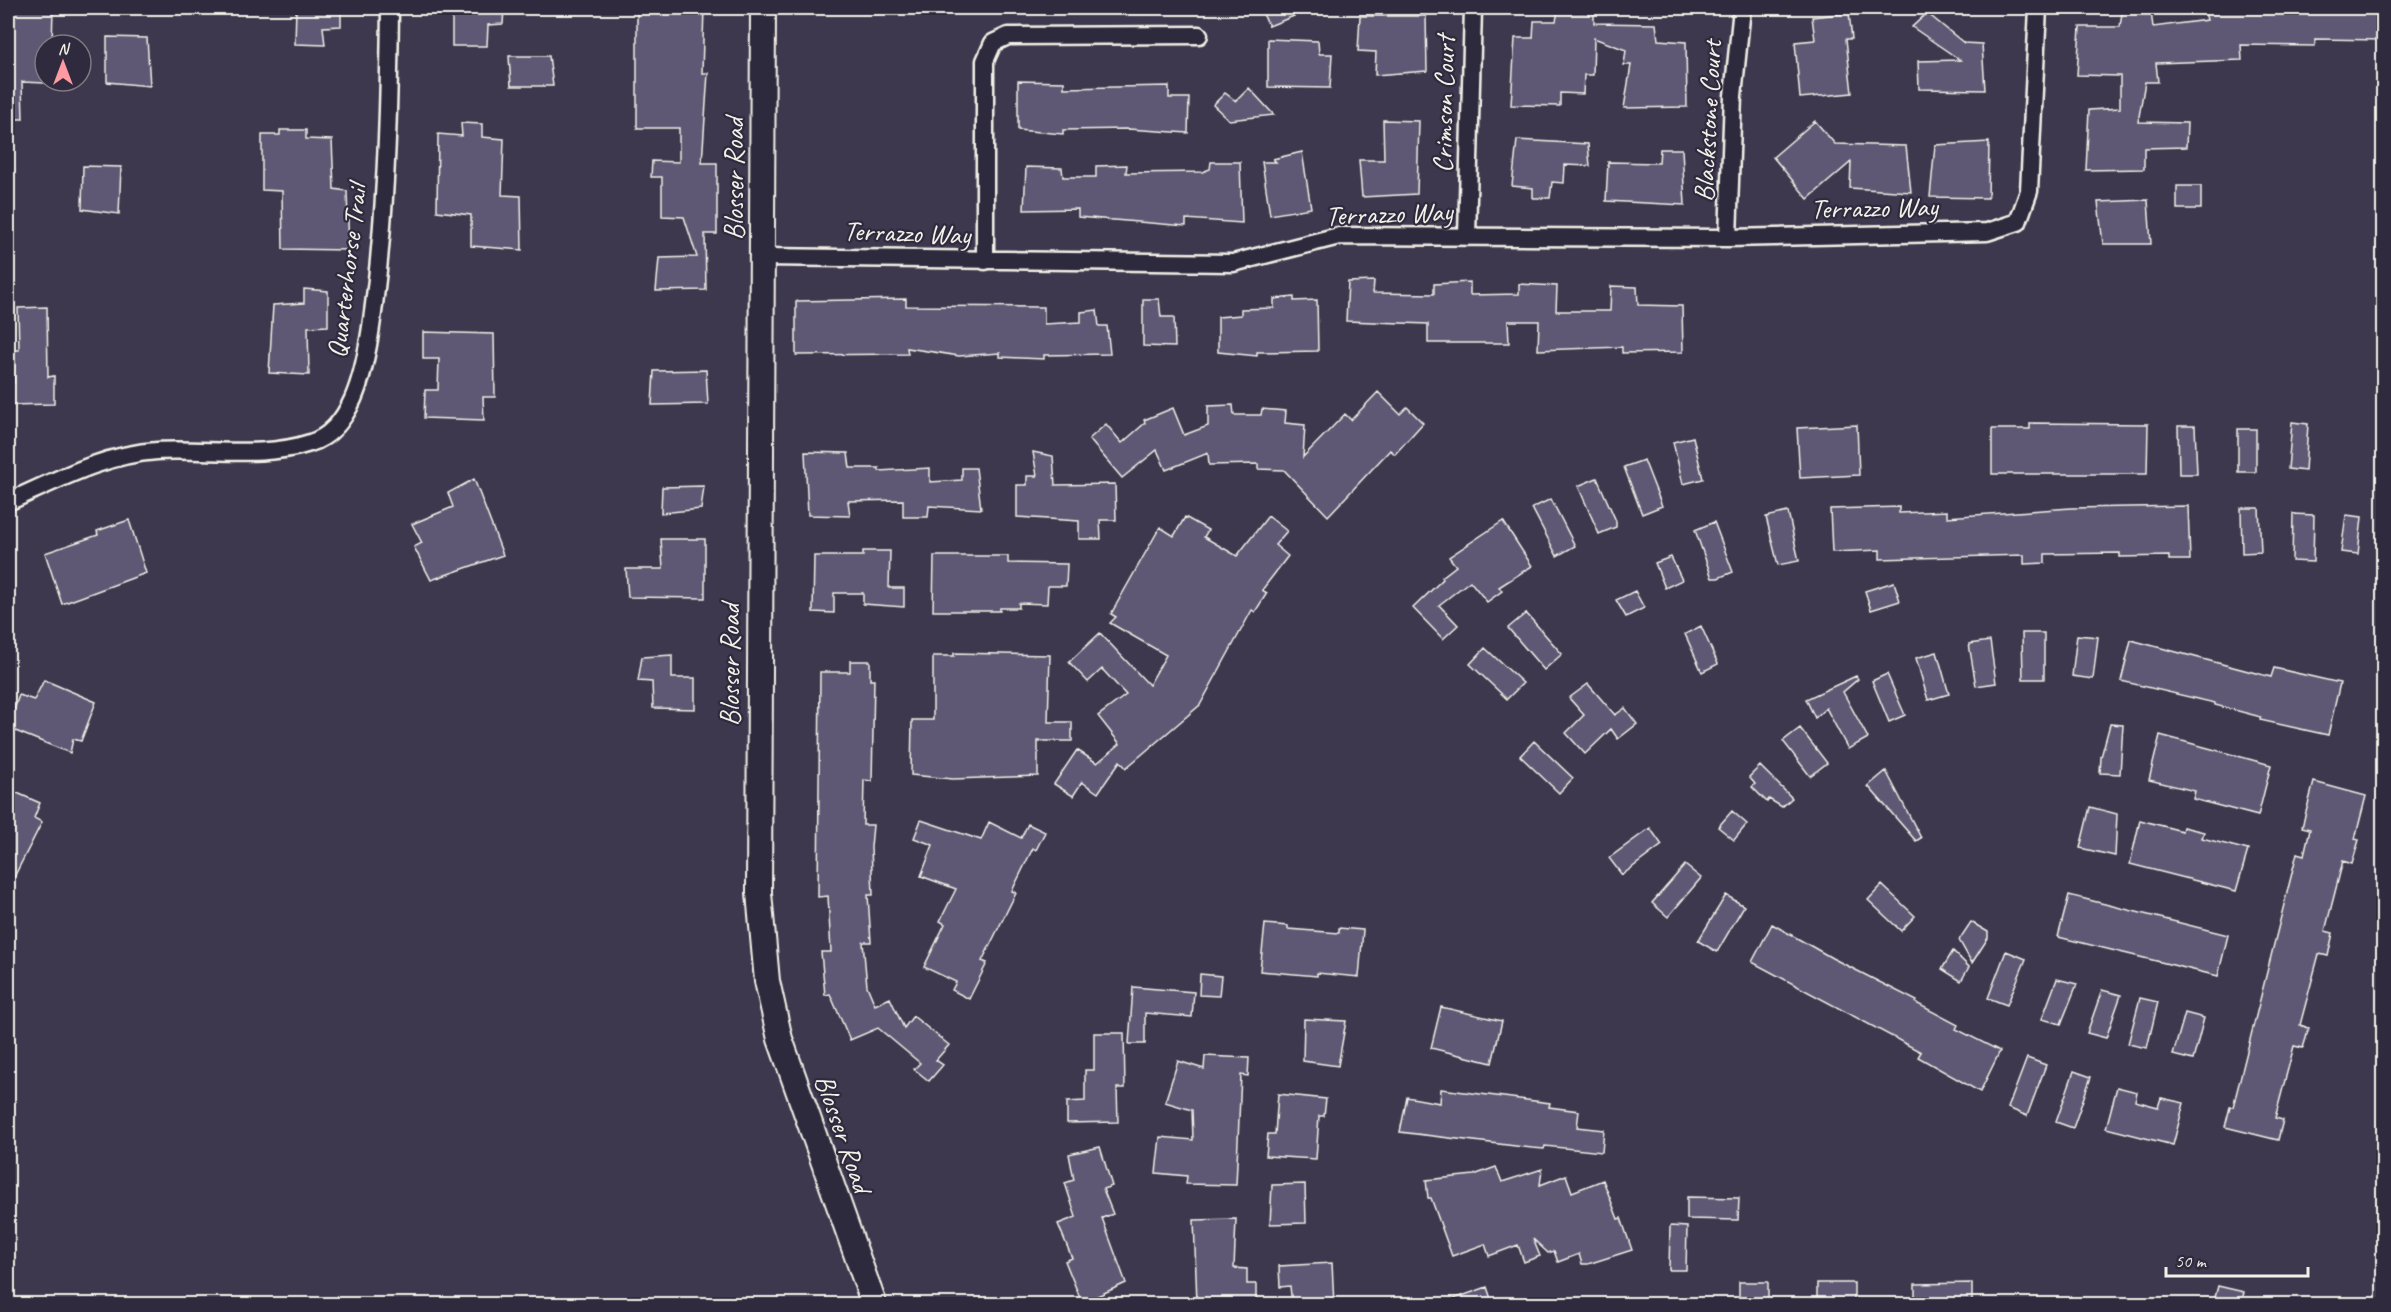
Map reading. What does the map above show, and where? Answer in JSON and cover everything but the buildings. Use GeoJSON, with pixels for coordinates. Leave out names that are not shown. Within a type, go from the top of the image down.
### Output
{"type":"FeatureCollection","features":[{"type":"Feature","properties":{"kind":"street","name":"Quarterhorse Trail"},"geometry":{"type":"LineString","coordinates":[[8,502],[125,455],[157,451],[247,451],[287,448],[312,443],[327,434],[344,416],[354,396],[373,317],[385,200],[390,8]]}},
{"type":"Feature","properties":{"kind":"street","name":"Blosser Road"},"geometry":{"type":"LineString","coordinates":[[764,8],[759,893],[766,970],[783,1050],[874,1305]]}},
{"type":"Feature","properties":{"kind":"street","name":"Crimson Court"},"geometry":{"type":"LineString","coordinates":[[1467,237],[1473,8]]}},
{"type":"Feature","properties":{"kind":"street","name":"Blackstone Court"},"geometry":{"type":"LineString","coordinates":[[1728,238],[1732,96],[1742,8]]}},
{"type":"Feature","properties":{"kind":"street","name":"Terrazzo Way"},"geometry":{"type":"LineString","coordinates":[[762,256],[1233,263],[1339,236],[1728,238],[1987,232],[2018,222],[2029,191],[2038,8]]}},
{"type":"Feature","properties":{"kind":"street"},"geometry":{"type":"LineString","coordinates":[[986,261],[985,61],[993,44],[1008,36],[1198,35]]}}]}
